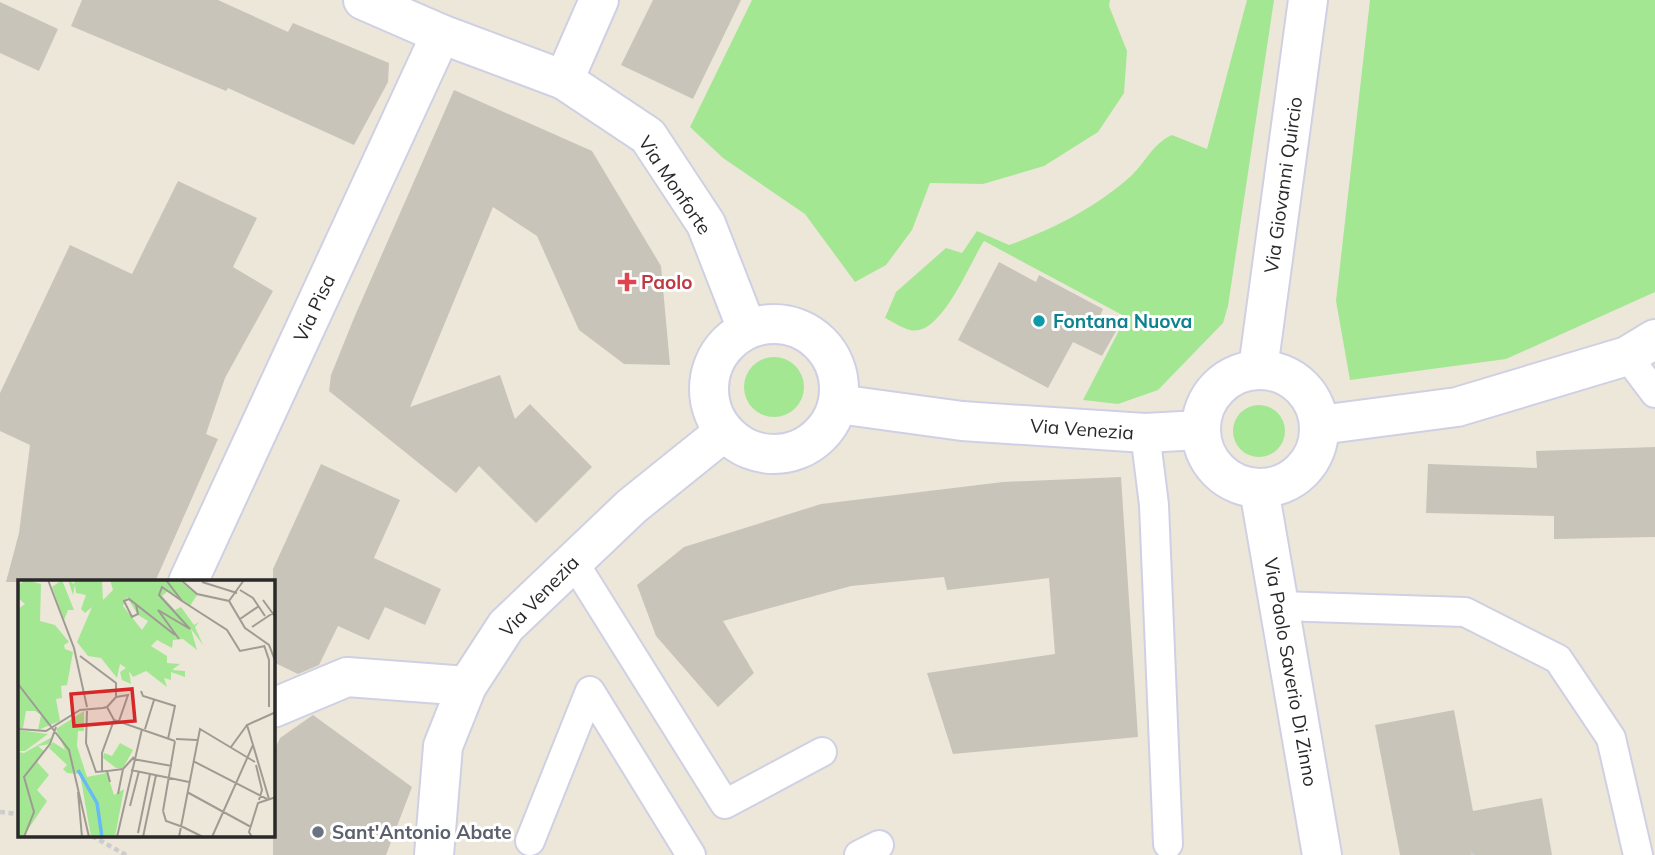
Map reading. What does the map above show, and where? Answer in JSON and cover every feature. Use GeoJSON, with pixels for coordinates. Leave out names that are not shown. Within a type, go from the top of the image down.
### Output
{"type":"FeatureCollection","features":[{"type":"Feature","properties":{"kind":"street","name":"Via Monforte"},"geometry":{"type":"LineString","coordinates":[[363,0],[440,34],[564,80],[648,136],[706,225],[747,329]]}},
{"type":"Feature","properties":{"kind":"street"},"geometry":{"type":"LineString","coordinates":[[564,80],[599,0]]}},
{"type":"Feature","properties":{"kind":"street","name":"Via Giovanni Quircio"},"geometry":{"type":"LineString","coordinates":[[1258,369],[1308,0]]}},
{"type":"Feature","properties":{"kind":"street","name":"Via Pisa"},"geometry":{"type":"LineString","coordinates":[[189,580],[440,34]]}},
{"type":"Feature","properties":{"kind":"street"},"geometry":{"type":"LineString","coordinates":[[768,323],[788,325],[808,333],[824,346],[835,363],[840,384],[838,404],[826,430],[803,448],[775,455],[747,449],[724,432],[712,411],[708,387],[713,363],[727,343],[747,329],[768,323]]}},
{"type":"Feature","properties":{"kind":"street"},"geometry":{"type":"LineString","coordinates":[[1320,425],[1457,407],[1641,347]]}},
{"type":"Feature","properties":{"kind":"street"},"geometry":{"type":"LineString","coordinates":[[1258,369],[1287,376],[1311,396],[1320,425],[1313,457],[1290,481],[1259,489],[1230,481],[1208,459],[1200,430],[1207,400],[1228,378],[1258,369]]}},
{"type":"Feature","properties":{"kind":"street","name":"Via Venezia"},"geometry":{"type":"LineString","coordinates":[[838,404],[962,421],[1144,433],[1200,430]]}},
{"type":"Feature","properties":{"kind":"street","name":"Via Venezia"},"geometry":{"type":"LineString","coordinates":[[434,855],[443,746],[467,686],[506,626],[632,506],[724,432]]}},
{"type":"Feature","properties":{"kind":"street","name":"Via Paolo Saverio Di Zinno"},"geometry":{"type":"LineString","coordinates":[[1259,489],[1322,855]]}},
{"type":"Feature","properties":{"kind":"street"},"geometry":{"type":"LineString","coordinates":[[275,707],[347,677],[467,686]]}},
{"type":"Feature","properties":{"kind":"lane"},"geometry":{"type":"LineString","coordinates":[[1641,347],[1655,393]]}},
{"type":"Feature","properties":{"kind":"lane"},"geometry":{"type":"LineString","coordinates":[[1144,433],[1154,505],[1168,844]]}},
{"type":"Feature","properties":{"kind":"lane"},"geometry":{"type":"LineString","coordinates":[[573,561],[725,804],[822,752]]}},
{"type":"Feature","properties":{"kind":"lane"},"geometry":{"type":"LineString","coordinates":[[1279,606],[1465,612],[1558,659],[1611,738],[1638,855]]}},
{"type":"Feature","properties":{"kind":"lane"},"geometry":{"type":"LineString","coordinates":[[530,841],[590,691],[691,855]]}},
{"type":"Feature","properties":{"kind":"path"},"geometry":{"type":"LineString","coordinates":[[0,812],[18,814]]}},
{"type":"Feature","properties":{"kind":"path"},"geometry":{"type":"LineString","coordinates":[[96,838],[126,855]]}},
{"type":"Feature","properties":{"kind":"green space"},"geometry":{"type":"Polygon","coordinates":[[[752,0],[1110,0],[1109,6],[1127,51],[1124,93],[1098,132],[1044,166],[983,184],[930,183],[912,230],[886,265],[855,282],[805,214],[723,158],[690,127],[752,0]]]}},
{"type":"Feature","properties":{"kind":"green space"},"geometry":{"type":"Polygon","coordinates":[[[1247,0],[1274,0],[1228,306],[1223,323],[1158,390],[1118,404],[1083,400],[1126,317],[984,241],[953,296],[933,322],[922,329],[910,330],[885,318],[896,292],[946,248],[962,253],[977,231],[1009,245],[1057,225],[1088,208],[1117,187],[1136,171],[1159,143],[1172,135],[1207,149],[1247,0]]]}},
{"type":"Feature","properties":{"kind":"green space"},"geometry":{"type":"Polygon","coordinates":[[[1370,0],[1655,0],[1655,292],[1506,359],[1350,380],[1336,301],[1370,0]]]}},
{"type":"Feature","properties":{"kind":"green space"},"geometry":{"type":"Polygon","coordinates":[[[774,357],[795,366],[804,387],[795,408],[774,417],[753,408],[744,387],[753,366],[774,357]]]}},
{"type":"Feature","properties":{"kind":"green space"},"geometry":{"type":"Polygon","coordinates":[[[1259,405],[1269,407],[1277,413],[1283,421],[1283,441],[1277,449],[1269,455],[1259,457],[1249,455],[1241,449],[1235,441],[1233,431],[1235,421],[1241,413],[1249,407],[1259,405]]]}},
{"type":"Feature","properties":{"kind":"building"},"geometry":{"type":"Polygon","coordinates":[[[82,0],[218,0],[288,32],[293,23],[389,63],[388,82],[354,145],[228,88],[226,91],[71,26],[82,0]]]}},
{"type":"Feature","properties":{"kind":"building"},"geometry":{"type":"Polygon","coordinates":[[[653,0],[741,0],[693,99],[621,65],[653,0]]]}},
{"type":"Feature","properties":{"kind":"building"},"geometry":{"type":"Polygon","coordinates":[[[0,2],[58,29],[39,71],[0,53],[0,2]]]}},
{"type":"Feature","properties":{"kind":"building"},"geometry":{"type":"Polygon","coordinates":[[[454,90],[592,151],[661,266],[670,365],[624,364],[579,330],[537,236],[493,207],[410,407],[500,375],[515,419],[530,404],[592,467],[536,523],[479,466],[456,493],[329,391],[331,375],[354,318],[454,90]]]}},
{"type":"Feature","properties":{"kind":"building"},"geometry":{"type":"Polygon","coordinates":[[[178,181],[257,218],[233,267],[273,291],[225,378],[206,434],[218,439],[156,580],[6,582],[19,533],[30,445],[0,431],[0,393],[70,245],[132,274],[178,181]]]}},
{"type":"Feature","properties":{"kind":"building","name":"Fontana Nuova"},"geometry":{"type":"Polygon","coordinates":[[[999,262],[1036,282],[1039,275],[1103,309],[1100,316],[1119,326],[1102,356],[1073,342],[1048,388],[958,340],[999,262]]]}},
{"type":"Feature","properties":{"kind":"building"},"geometry":{"type":"Polygon","coordinates":[[[1655,447],[1655,537],[1554,539],[1554,516],[1426,513],[1428,464],[1537,468],[1536,451],[1655,447]]]}},
{"type":"Feature","properties":{"kind":"building"},"geometry":{"type":"Polygon","coordinates":[[[321,464],[400,500],[374,558],[441,589],[425,625],[385,607],[369,640],[338,626],[319,665],[298,674],[275,663],[273,569],[321,464]]]}},
{"type":"Feature","properties":{"kind":"building"},"geometry":{"type":"Polygon","coordinates":[[[1121,477],[1138,737],[953,754],[927,673],[1055,654],[1049,578],[947,590],[944,577],[851,586],[723,621],[754,673],[718,707],[656,636],[637,585],[684,547],[821,504],[1003,482],[1121,477]]]}},
{"type":"Feature","properties":{"kind":"building"},"geometry":{"type":"Polygon","coordinates":[[[1454,710],[1473,811],[1542,798],[1552,855],[1400,855],[1375,725],[1454,710]]]}},
{"type":"Feature","properties":{"kind":"building"},"geometry":{"type":"Polygon","coordinates":[[[313,715],[412,787],[386,855],[273,855],[275,749],[280,738],[313,715]]]}},
{"type":"Feature","properties":{"kind":"place","name":"Paolo"},"geometry":{"type":"Point","coordinates":[627,282]}},
{"type":"Feature","properties":{"kind":"place","name":"Fontana Nuova"},"geometry":{"type":"Point","coordinates":[1039,321]}},
{"type":"Feature","properties":{"kind":"place","name":"Sant'Antonio Abate"},"geometry":{"type":"Point","coordinates":[318,832]}}]}
